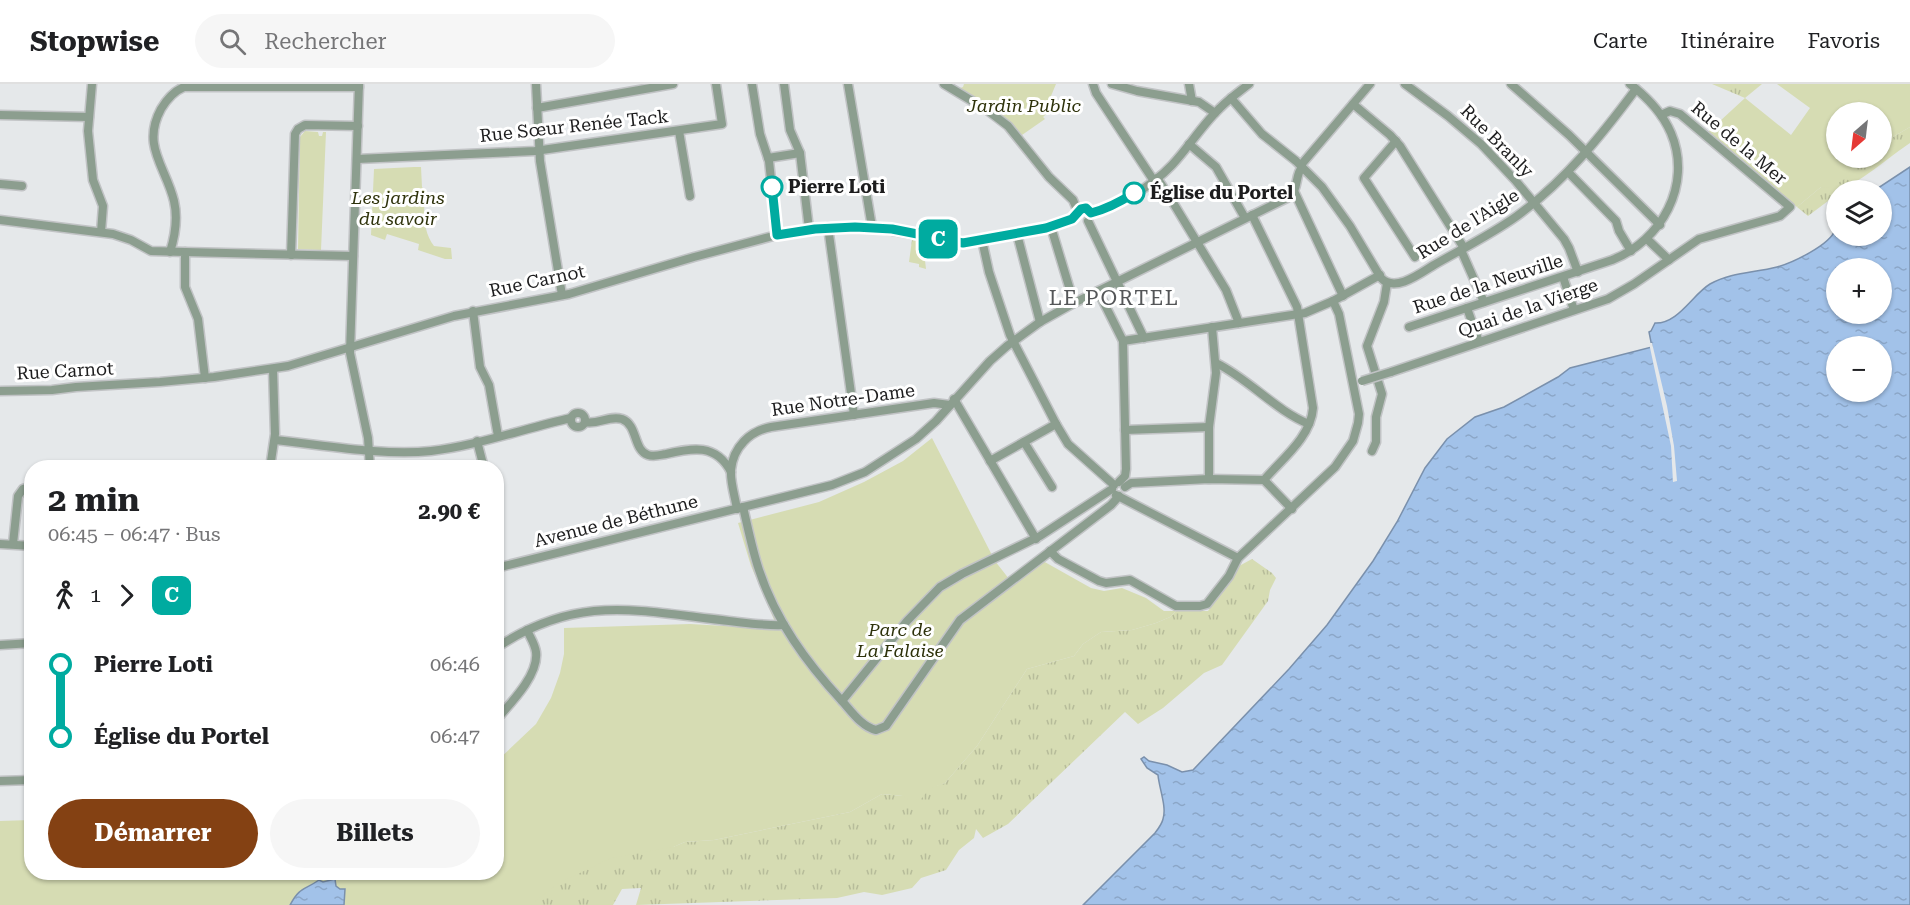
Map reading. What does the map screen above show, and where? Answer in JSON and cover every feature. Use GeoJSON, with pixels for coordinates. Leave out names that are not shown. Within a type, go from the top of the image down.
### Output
{"type":"FeatureCollection","features":[{"type":"Feature","properties":{"kind":"street"},"geometry":{"type":"LineString","coordinates":[[92,84],[89,117],[92,170],[103,210],[101,232]]}},
{"type":"Feature","properties":{"kind":"street"},"geometry":{"type":"LineString","coordinates":[[536,84],[539,150],[548,220],[562,295]]}},
{"type":"Feature","properties":{"kind":"street"},"geometry":{"type":"LineString","coordinates":[[537,108],[673,84]]}},
{"type":"Feature","properties":{"kind":"street","name":"Rue Sœur Renée Tack"},"geometry":{"type":"LineString","coordinates":[[357,159],[539,150],[722,124],[716,84]]}},
{"type":"Feature","properties":{"kind":"street"},"geometry":{"type":"LineString","coordinates":[[752,84],[759,129],[768,158],[777,235]]}},
{"type":"Feature","properties":{"kind":"street"},"geometry":{"type":"LineString","coordinates":[[784,84],[790,130],[800,153],[809,229]]}},
{"type":"Feature","properties":{"kind":"street"},"geometry":{"type":"LineString","coordinates":[[848,84],[872,227]]}},
{"type":"Feature","properties":{"kind":"street"},"geometry":{"type":"LineString","coordinates":[[1093,84],[1096,93],[1130,145],[1163,187]]}},
{"type":"Feature","properties":{"kind":"street"},"geometry":{"type":"LineString","coordinates":[[1112,84],[1204,104],[1215,113]]}},
{"type":"Feature","properties":{"kind":"street"},"geometry":{"type":"LineString","coordinates":[[1189,84],[1192,101]]}},
{"type":"Feature","properties":{"kind":"street"},"geometry":{"type":"LineString","coordinates":[[1090,217],[1156,179],[1172,165],[1215,113],[1249,84]]}},
{"type":"Feature","properties":{"kind":"street"},"geometry":{"type":"LineString","coordinates":[[1342,296],[1294,191],[1301,166],[1370,84]]}},
{"type":"Feature","properties":{"kind":"street","name":"Rue Branly"},"geometry":{"type":"LineString","coordinates":[[1406,84],[1470,134],[1510,175],[1567,244],[1578,272]]}},
{"type":"Feature","properties":{"kind":"street"},"geometry":{"type":"LineString","coordinates":[[1511,84],[1543,110],[1660,225]]}},
{"type":"Feature","properties":{"kind":"street"},"geometry":{"type":"LineString","coordinates":[[170,252],[175,228],[175,204],[155,151],[153,136],[157,118],[173,93],[184,85],[359,86],[350,357],[370,449],[370,460]]}},
{"type":"Feature","properties":{"kind":"street"},"geometry":{"type":"LineString","coordinates":[[949,85],[1008,126],[1049,177],[1073,200],[1078,213],[1085,208],[1144,338]]}},
{"type":"Feature","properties":{"kind":"street","name":"Rue de l'Aigle"},"geometry":{"type":"LineString","coordinates":[[1387,283],[1394,284],[1407,279],[1462,249],[1533,203],[1587,152],[1633,86]]}},
{"type":"Feature","properties":{"kind":"street","name":"Rue de la Neuville"},"geometry":{"type":"LineString","coordinates":[[1409,327],[1618,258],[1647,239],[1660,225],[1672,200],[1678,166],[1674,140],[1661,115],[1633,86]]}},
{"type":"Feature","properties":{"kind":"street"},"geometry":{"type":"LineString","coordinates":[[1232,98],[1262,134],[1301,166],[1322,187],[1387,283],[1384,300],[1367,345],[1382,394],[1376,417],[1376,442],[1372,451]]}},
{"type":"Feature","properties":{"kind":"street"},"geometry":{"type":"LineString","coordinates":[[1353,104],[1396,141],[1462,249],[1484,302]]}},
{"type":"Feature","properties":{"kind":"street","name":"Rue de la Mer"},"geometry":{"type":"LineString","coordinates":[[1661,115],[1670,111],[1680,114],[1790,207],[1787,211]]}},
{"type":"Feature","properties":{"kind":"street"},"geometry":{"type":"LineString","coordinates":[[0,115],[89,117]]}},
{"type":"Feature","properties":{"kind":"street"},"geometry":{"type":"LineString","coordinates":[[291,255],[295,134],[302,126],[308,125],[358,126]]}},
{"type":"Feature","properties":{"kind":"street"},"geometry":{"type":"LineString","coordinates":[[680,131],[690,196]]}},
{"type":"Feature","properties":{"kind":"street"},"geometry":{"type":"LineString","coordinates":[[1396,141],[1364,178],[1415,257]]}},
{"type":"Feature","properties":{"kind":"street"},"geometry":{"type":"LineString","coordinates":[[1189,144],[1218,169],[1290,291],[1299,314],[1312,416],[1303,436],[1264,480]]}},
{"type":"Feature","properties":{"kind":"street"},"geometry":{"type":"LineString","coordinates":[[768,158],[800,153]]}},
{"type":"Feature","properties":{"kind":"street"},"geometry":{"type":"LineString","coordinates":[[1568,172],[1616,220],[1619,231],[1631,251]]}},
{"type":"Feature","properties":{"kind":"street"},"geometry":{"type":"LineString","coordinates":[[0,184],[22,186]]}},
{"type":"Feature","properties":{"kind":"street","name":"Avenue de Béthune"},"geometry":{"type":"LineString","coordinates":[[504,566],[837,484],[865,472],[916,439],[990,361],[1040,322],[1287,198],[1294,191]]}},
{"type":"Feature","properties":{"kind":"street"},"geometry":{"type":"LineString","coordinates":[[1168,196],[1229,294],[1239,323]]}},
{"type":"Feature","properties":{"kind":"street","name":"Quai de la Vierge"},"geometry":{"type":"LineString","coordinates":[[1358,382],[1620,293],[1703,237],[1780,216],[1787,211]]}},
{"type":"Feature","properties":{"kind":"street","name":"Rue Carnot"},"geometry":{"type":"LineString","coordinates":[[0,391],[56,390],[205,378],[273,369],[350,348],[454,315],[562,295],[694,256],[809,229],[872,227],[957,243],[1051,227],[1071,220],[1078,213]]}},
{"type":"Feature","properties":{"kind":"street"},"geometry":{"type":"LineString","coordinates":[[0,220],[123,236],[152,251],[353,256]]}},
{"type":"Feature","properties":{"kind":"street"},"geometry":{"type":"LineString","coordinates":[[828,227],[854,415]]}},
{"type":"Feature","properties":{"kind":"street"},"geometry":{"type":"LineString","coordinates":[[1051,227],[1074,303]]}},
{"type":"Feature","properties":{"kind":"street"},"geometry":{"type":"LineString","coordinates":[[1017,234],[1040,322]]}},
{"type":"Feature","properties":{"kind":"street"},"geometry":{"type":"LineString","coordinates":[[1647,239],[1669,260]]}},
{"type":"Feature","properties":{"kind":"street"},"geometry":{"type":"LineString","coordinates":[[982,240],[989,272],[1013,341],[1068,444],[1118,489],[1128,502],[1238,558]]}},
{"type":"Feature","properties":{"kind":"street"},"geometry":{"type":"LineString","coordinates":[[185,252],[185,287],[198,319],[205,378]]}},
{"type":"Feature","properties":{"kind":"street"},"geometry":{"type":"LineString","coordinates":[[1123,341],[1299,314],[1333,301],[1380,275]]}},
{"type":"Feature","properties":{"kind":"street"},"geometry":{"type":"LineString","coordinates":[[1563,277],[1574,310]]}},
{"type":"Feature","properties":{"kind":"street"},"geometry":{"type":"LineString","coordinates":[[274,440],[406,452],[430,451],[571,418],[580,412],[585,416],[585,422],[591,423],[611,418],[621,419],[631,425],[642,451],[646,454],[655,456],[690,448],[703,449],[720,458],[731,472],[760,574],[784,626],[804,658],[842,701],[866,726],[878,730],[886,726],[960,620],[1111,505],[1126,472],[1123,341],[1098,291]]}},
{"type":"Feature","properties":{"kind":"street"},"geometry":{"type":"LineString","coordinates":[[1050,551],[1060,560],[1099,581],[1106,583],[1130,580],[1176,606],[1207,604],[1238,558],[1335,467],[1351,446],[1358,419],[1358,382],[1333,301]]}},
{"type":"Feature","properties":{"kind":"street"},"geometry":{"type":"LineString","coordinates":[[1467,308],[1479,342]]}},
{"type":"Feature","properties":{"kind":"street"},"geometry":{"type":"LineString","coordinates":[[473,311],[480,367],[489,385],[498,436]]}},
{"type":"Feature","properties":{"kind":"street"},"geometry":{"type":"LineString","coordinates":[[1209,479],[1209,427],[1216,363],[1212,327]]}},
{"type":"Feature","properties":{"kind":"street"},"geometry":{"type":"LineString","coordinates":[[1216,363],[1237,375],[1295,417],[1309,424]]}},
{"type":"Feature","properties":{"kind":"street"},"geometry":{"type":"LineString","coordinates":[[271,460],[274,440],[273,369]]}},
{"type":"Feature","properties":{"kind":"street"},"geometry":{"type":"LineString","coordinates":[[952,402],[1036,539]]}},
{"type":"Feature","properties":{"kind":"street","name":"Rue Notre-Dame"},"geometry":{"type":"LineString","coordinates":[[731,472],[733,459],[739,448],[748,436],[760,429],[952,402]]}},
{"type":"Feature","properties":{"kind":"street"},"geometry":{"type":"LineString","coordinates":[[990,461],[1056,424]]}},
{"type":"Feature","properties":{"kind":"street"},"geometry":{"type":"LineString","coordinates":[[1125,430],[1209,427]]}},
{"type":"Feature","properties":{"kind":"street"},"geometry":{"type":"LineString","coordinates":[[477,441],[482,460]]}},
{"type":"Feature","properties":{"kind":"street"},"geometry":{"type":"LineString","coordinates":[[1024,442],[1052,488]]}},
{"type":"Feature","properties":{"kind":"street"},"geometry":{"type":"LineString","coordinates":[[842,701],[907,621],[936,591],[962,574],[1036,539],[1131,483],[1209,479],[1264,480],[1292,509]]}},
{"type":"Feature","properties":{"kind":"street"},"geometry":{"type":"LineString","coordinates":[[13,544],[18,496],[24,489]]}},
{"type":"Feature","properties":{"kind":"street"},"geometry":{"type":"LineString","coordinates":[[0,544],[24,545]]}},
{"type":"Feature","properties":{"kind":"street"},"geometry":{"type":"LineString","coordinates":[[504,643],[527,630],[572,614],[616,609],[784,626]]}},
{"type":"Feature","properties":{"kind":"street"},"geometry":{"type":"LineString","coordinates":[[504,710],[528,681],[533,669],[536,652],[527,630]]}},
{"type":"Feature","properties":{"kind":"street"},"geometry":{"type":"LineString","coordinates":[[0,645],[24,644]]}},
{"type":"Feature","properties":{"kind":"street"},"geometry":{"type":"LineString","coordinates":[[0,781],[24,780]]}},
{"type":"Feature","properties":{"kind":"green space","name":"Jardin Public"},"geometry":{"type":"Polygon","coordinates":[[[964,84],[1056,84],[1051,96],[1055,106],[1043,117],[1045,119],[1022,135],[999,113],[960,88],[964,84]]]}},
{"type":"Feature","properties":{"kind":"green space"},"geometry":{"type":"Polygon","coordinates":[[[1712,84],[1762,84],[1745,98],[1712,84]]]}},
{"type":"Feature","properties":{"kind":"green space"},"geometry":{"type":"Polygon","coordinates":[[[1777,84],[1910,84],[1910,127],[1892,138],[1892,102],[1826,102],[1826,168],[1856,168],[1856,172],[1843,180],[1826,180],[1826,188],[1821,187],[1797,207],[1707,133],[1745,98],[1791,135],[1810,108],[1777,84]]]}},
{"type":"Feature","properties":{"kind":"green space"},"geometry":{"type":"Polygon","coordinates":[[[1910,127],[1910,143],[1892,156],[1892,138],[1910,127]]]}},
{"type":"Feature","properties":{"kind":"green space"},"geometry":{"type":"Polygon","coordinates":[[[305,131],[318,132],[319,136],[326,132],[321,250],[298,249],[300,137],[305,131]]]}},
{"type":"Feature","properties":{"kind":"green space","name":"Les jardins du savoir"},"geometry":{"type":"Polygon","coordinates":[[[421,167],[422,187],[425,191],[427,233],[434,246],[451,248],[452,259],[418,250],[419,244],[387,234],[385,240],[371,235],[374,169],[421,167]]]}},
{"type":"Feature","properties":{"kind":"green space"},"geometry":{"type":"Polygon","coordinates":[[[1850,168],[1876,168],[1858,180],[1832,180],[1850,168]]]}},
{"type":"Feature","properties":{"kind":"green space"},"geometry":{"type":"Polygon","coordinates":[[[1826,184],[1826,202],[1808,216],[1797,207],[1826,184]]]}},
{"type":"Feature","properties":{"kind":"green space"},"geometry":{"type":"Polygon","coordinates":[[[912,240],[923,243],[926,269],[919,267],[919,264],[909,262],[912,240]]]}},
{"type":"Feature","properties":{"kind":"green space","name":"Parc de La Falaise"},"geometry":{"type":"Polygon","coordinates":[[[932,438],[995,561],[1013,584],[1043,561],[1091,588],[1104,591],[1122,588],[1146,598],[1164,611],[1176,611],[1170,617],[1132,630],[1101,632],[1083,644],[1074,656],[1027,669],[977,746],[945,783],[929,789],[921,799],[909,800],[903,796],[882,794],[850,812],[611,858],[559,883],[530,905],[0,905],[0,821],[24,820],[24,880],[504,880],[504,754],[536,724],[551,698],[564,654],[564,628],[690,624],[778,629],[751,566],[738,523],[819,502],[903,461],[932,438]]]}},
{"type":"Feature","properties":{"kind":"green space"},"geometry":{"type":"Polygon","coordinates":[[[1252,559],[1276,578],[1268,601],[1222,665],[1204,673],[1163,708],[1138,724],[1125,712],[1008,824],[983,838],[976,829],[974,838],[959,850],[946,870],[921,878],[912,888],[882,895],[864,892],[837,898],[636,905],[641,888],[622,889],[613,905],[500,905],[497,880],[504,880],[504,773],[704,831],[673,847],[685,842],[714,840],[850,812],[882,794],[903,796],[945,783],[977,746],[1027,669],[1074,656],[1083,644],[1101,632],[1132,630],[1170,617],[1176,611],[1208,611],[1239,566],[1252,559]]]}},
{"type":"Feature","properties":{"kind":"water"},"geometry":{"type":"Polygon","coordinates":[[[1910,167],[1910,905],[1083,905],[1155,833],[1162,821],[1164,809],[1158,775],[1147,768],[1141,759],[1144,757],[1149,761],[1167,765],[1182,772],[1193,770],[1289,669],[1327,625],[1373,561],[1397,522],[1425,468],[1447,439],[1475,417],[1504,407],[1570,368],[1652,347],[1649,332],[1655,323],[1671,319],[1710,284],[1734,275],[1777,267],[1810,253],[1826,242],[1826,246],[1892,246],[1890,180],[1910,167]]]}},
{"type":"Feature","properties":{"kind":"water"},"geometry":{"type":"Polygon","coordinates":[[[319,880],[323,882],[335,880],[336,886],[345,889],[344,905],[290,905],[299,892],[319,880]]]}},
{"type":"Feature","properties":{"kind":"pier"},"geometry":{"type":"Polygon","coordinates":[[[1649,343],[1652,343],[1674,446],[1677,481],[1673,482],[1671,446],[1649,343]]]}},
{"type":"Feature","properties":{"kind":"bus line","name":"C"},"geometry":{"type":"LineString","coordinates":[[772,187],[777,235],[828,227],[872,227],[960,243],[1036,231],[1072,219],[1081,209],[1086,208],[1091,213],[1134,193]]}},
{"type":"Feature","properties":{"kind":"place","name":"Pierre Loti"},"geometry":{"type":"Point","coordinates":[772,187]}},
{"type":"Feature","properties":{"kind":"place","name":"Église du Portel"},"geometry":{"type":"Point","coordinates":[1134,193]}},
{"type":"Feature","properties":{"kind":"district","name":"LE PORTEL"},"geometry":{"type":"Point","coordinates":[1114,298]}}]}
